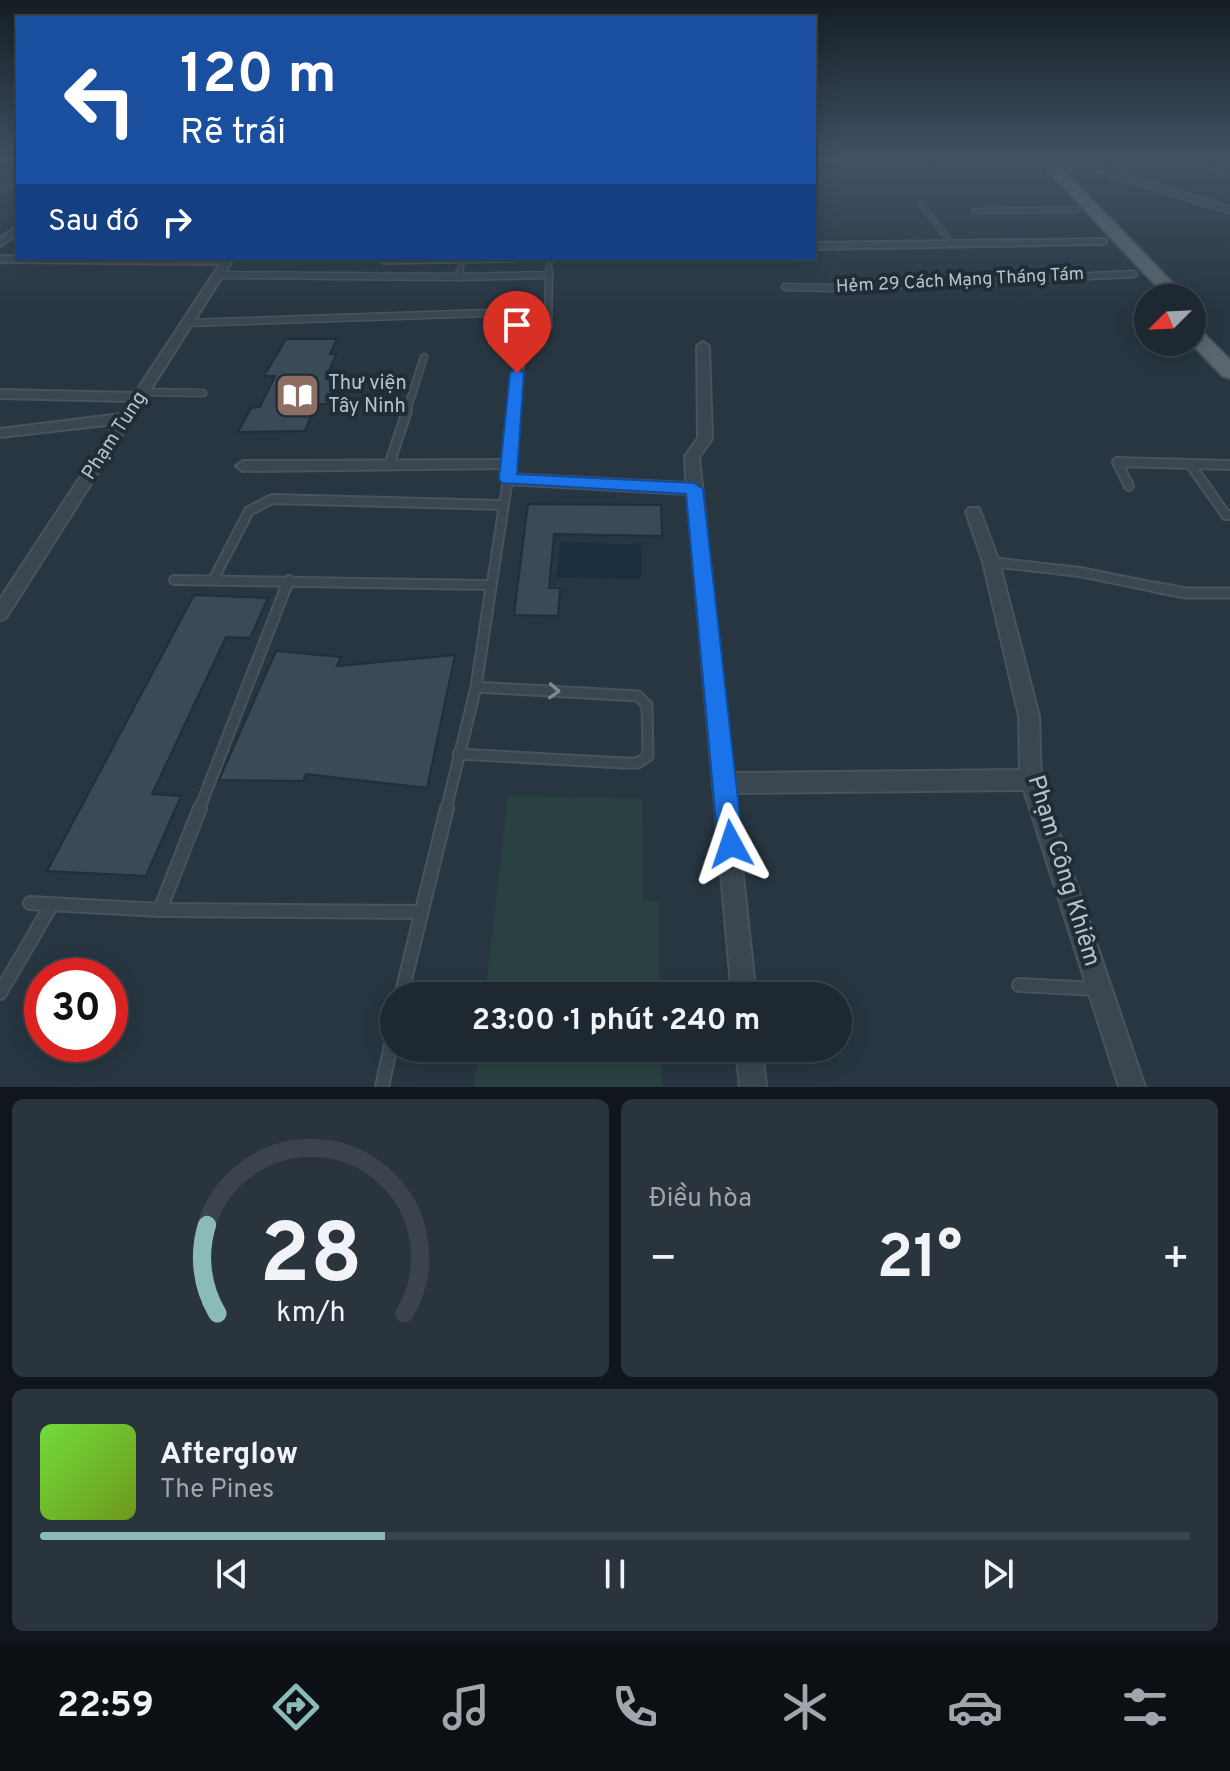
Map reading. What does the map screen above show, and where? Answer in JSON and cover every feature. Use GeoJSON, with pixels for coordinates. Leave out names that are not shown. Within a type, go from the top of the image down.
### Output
{"type":"FeatureCollection","features":[{"type":"Feature","properties":{"kind":"main road"},"geometry":{"type":"LineString","coordinates":[[1078,212],[1144,284]]}},
{"type":"Feature","properties":{"kind":"main road"},"geometry":{"type":"LineString","coordinates":[[1091,212],[1165,284]]}},
{"type":"Feature","properties":{"kind":"main road"},"geometry":{"type":"LineString","coordinates":[[1134,274],[1154,273]]}},
{"type":"Feature","properties":{"kind":"main road"},"geometry":{"type":"LineString","coordinates":[[1206,326],[1230,349]]}},
{"type":"Feature","properties":{"kind":"main road"},"geometry":{"type":"LineString","coordinates":[[1206,347],[1230,372]]}},
{"type":"Feature","properties":{"kind":"street"},"geometry":{"type":"LineString","coordinates":[[0,245],[16,231]]}},
{"type":"Feature","properties":{"kind":"street"},"geometry":{"type":"LineString","coordinates":[[816,246],[1102,241]]}},
{"type":"Feature","properties":{"kind":"street","name":"Phạm Tung"},"geometry":{"type":"LineString","coordinates":[[0,613],[228,260]]}},
{"type":"Feature","properties":{"kind":"street"},"geometry":{"type":"LineString","coordinates":[[703,346],[705,439],[692,456],[694,489],[743,982]]}},
{"type":"Feature","properties":{"kind":"street"},"geometry":{"type":"LineString","coordinates":[[0,394],[142,395]]}},
{"type":"Feature","properties":{"kind":"street"},"geometry":{"type":"LineString","coordinates":[[0,433],[126,418]]}},
{"type":"Feature","properties":{"kind":"street"},"geometry":{"type":"LineString","coordinates":[[243,466],[389,465],[694,489]]}},
{"type":"Feature","properties":{"kind":"street","name":"Phạm Công Khiêm"},"geometry":{"type":"LineString","coordinates":[[974,512],[991,562],[1029,716],[1031,780],[1132,1087]]}},
{"type":"Feature","properties":{"kind":"street"},"geometry":{"type":"LineString","coordinates":[[725,783],[1031,780]]}},
{"type":"Feature","properties":{"kind":"street"},"geometry":{"type":"LineString","coordinates":[[750,1062],[753,1087]]}},
{"type":"Feature","properties":{"kind":"lane"},"geometry":{"type":"LineString","coordinates":[[927,212],[952,244]]}},
{"type":"Feature","properties":{"kind":"lane"},"geometry":{"type":"LineString","coordinates":[[458,277],[463,260]]}},
{"type":"Feature","properties":{"kind":"lane"},"geometry":{"type":"LineString","coordinates":[[404,982],[476,687],[508,472],[517,373],[521,361],[548,327],[549,260]]}},
{"type":"Feature","properties":{"kind":"lane","name":"Hẻm 29 Cách Mạng Tháng Tám"},"geometry":{"type":"LineString","coordinates":[[785,287],[833,288],[1134,274]]}},
{"type":"Feature","properties":{"kind":"lane"},"geometry":{"type":"LineString","coordinates":[[218,275],[549,275]]}},
{"type":"Feature","properties":{"kind":"lane"},"geometry":{"type":"LineString","coordinates":[[187,323],[546,311]]}},
{"type":"Feature","properties":{"kind":"lane"},"geometry":{"type":"LineString","coordinates":[[389,465],[424,357]]}},
{"type":"Feature","properties":{"kind":"lane"},"geometry":{"type":"LineString","coordinates":[[142,395],[203,393]]}},
{"type":"Feature","properties":{"kind":"lane"},"geometry":{"type":"LineString","coordinates":[[1129,486],[1117,462],[1230,465]]}},
{"type":"Feature","properties":{"kind":"lane"},"geometry":{"type":"LineString","coordinates":[[1190,464],[1230,515]]}},
{"type":"Feature","properties":{"kind":"lane"},"geometry":{"type":"LineString","coordinates":[[213,580],[249,511],[259,503],[272,499],[503,505]]}},
{"type":"Feature","properties":{"kind":"lane"},"geometry":{"type":"LineString","coordinates":[[991,562],[1080,572],[1186,593],[1230,593]]}},
{"type":"Feature","properties":{"kind":"lane"},"geometry":{"type":"LineString","coordinates":[[174,580],[489,585]]}},
{"type":"Feature","properties":{"kind":"lane"},"geometry":{"type":"LineString","coordinates":[[160,910],[289,580]]}},
{"type":"Feature","properties":{"kind":"lane"},"geometry":{"type":"LineString","coordinates":[[458,754],[624,763],[638,763],[648,756],[647,705],[638,696],[476,687]]}},
{"type":"Feature","properties":{"kind":"lane"},"geometry":{"type":"LineString","coordinates":[[30,903],[160,910],[419,912]]}},
{"type":"Feature","properties":{"kind":"lane"},"geometry":{"type":"LineString","coordinates":[[0,993],[52,904]]}},
{"type":"Feature","properties":{"kind":"lane"},"geometry":{"type":"LineString","coordinates":[[1019,985],[1099,989]]}},
{"type":"Feature","properties":{"kind":"lane"},"geometry":{"type":"LineString","coordinates":[[382,1087],[387,1062]]}},
{"type":"Feature","properties":{"kind":"green space"},"geometry":{"type":"Polygon","coordinates":[[[508,796],[642,799],[643,901],[659,902],[660,982],[487,982],[508,796]]]}},
{"type":"Feature","properties":{"kind":"green space"},"geometry":{"type":"Polygon","coordinates":[[[477,1062],[661,1062],[662,1087],[474,1087],[477,1062]]]}},
{"type":"Feature","properties":{"kind":"water"},"geometry":{"type":"Polygon","coordinates":[[[561,542],[641,545],[641,579],[556,577],[561,542]]]}},
{"type":"Feature","properties":{"kind":"building"},"geometry":{"type":"Polygon","coordinates":[[[286,339],[337,339],[330,354],[336,354],[326,379],[340,379],[330,404],[316,404],[305,431],[238,432],[251,408],[260,407],[275,376],[264,376],[286,339]]]}},
{"type":"Feature","properties":{"kind":"building"},"geometry":{"type":"Polygon","coordinates":[[[528,504],[661,505],[662,536],[554,534],[549,588],[560,588],[558,616],[514,615],[528,504]]]}},
{"type":"Feature","properties":{"kind":"building"},"geometry":{"type":"Polygon","coordinates":[[[194,595],[268,598],[250,638],[226,637],[152,794],[181,796],[146,876],[47,871],[194,595]]]}},
{"type":"Feature","properties":{"kind":"building"},"geometry":{"type":"Polygon","coordinates":[[[276,651],[341,657],[337,666],[455,655],[427,788],[306,774],[303,781],[219,780],[276,651]]]}},
{"type":"Feature","properties":{"kind":"place","name":"Thư viện Tây Ninh"},"geometry":{"type":"Point","coordinates":[297,395]}},
{"type":"Feature","properties":{"kind":"route"},"geometry":{"type":"LineString","coordinates":[[517,373],[508,479],[694,489],[731,844]]}}]}
